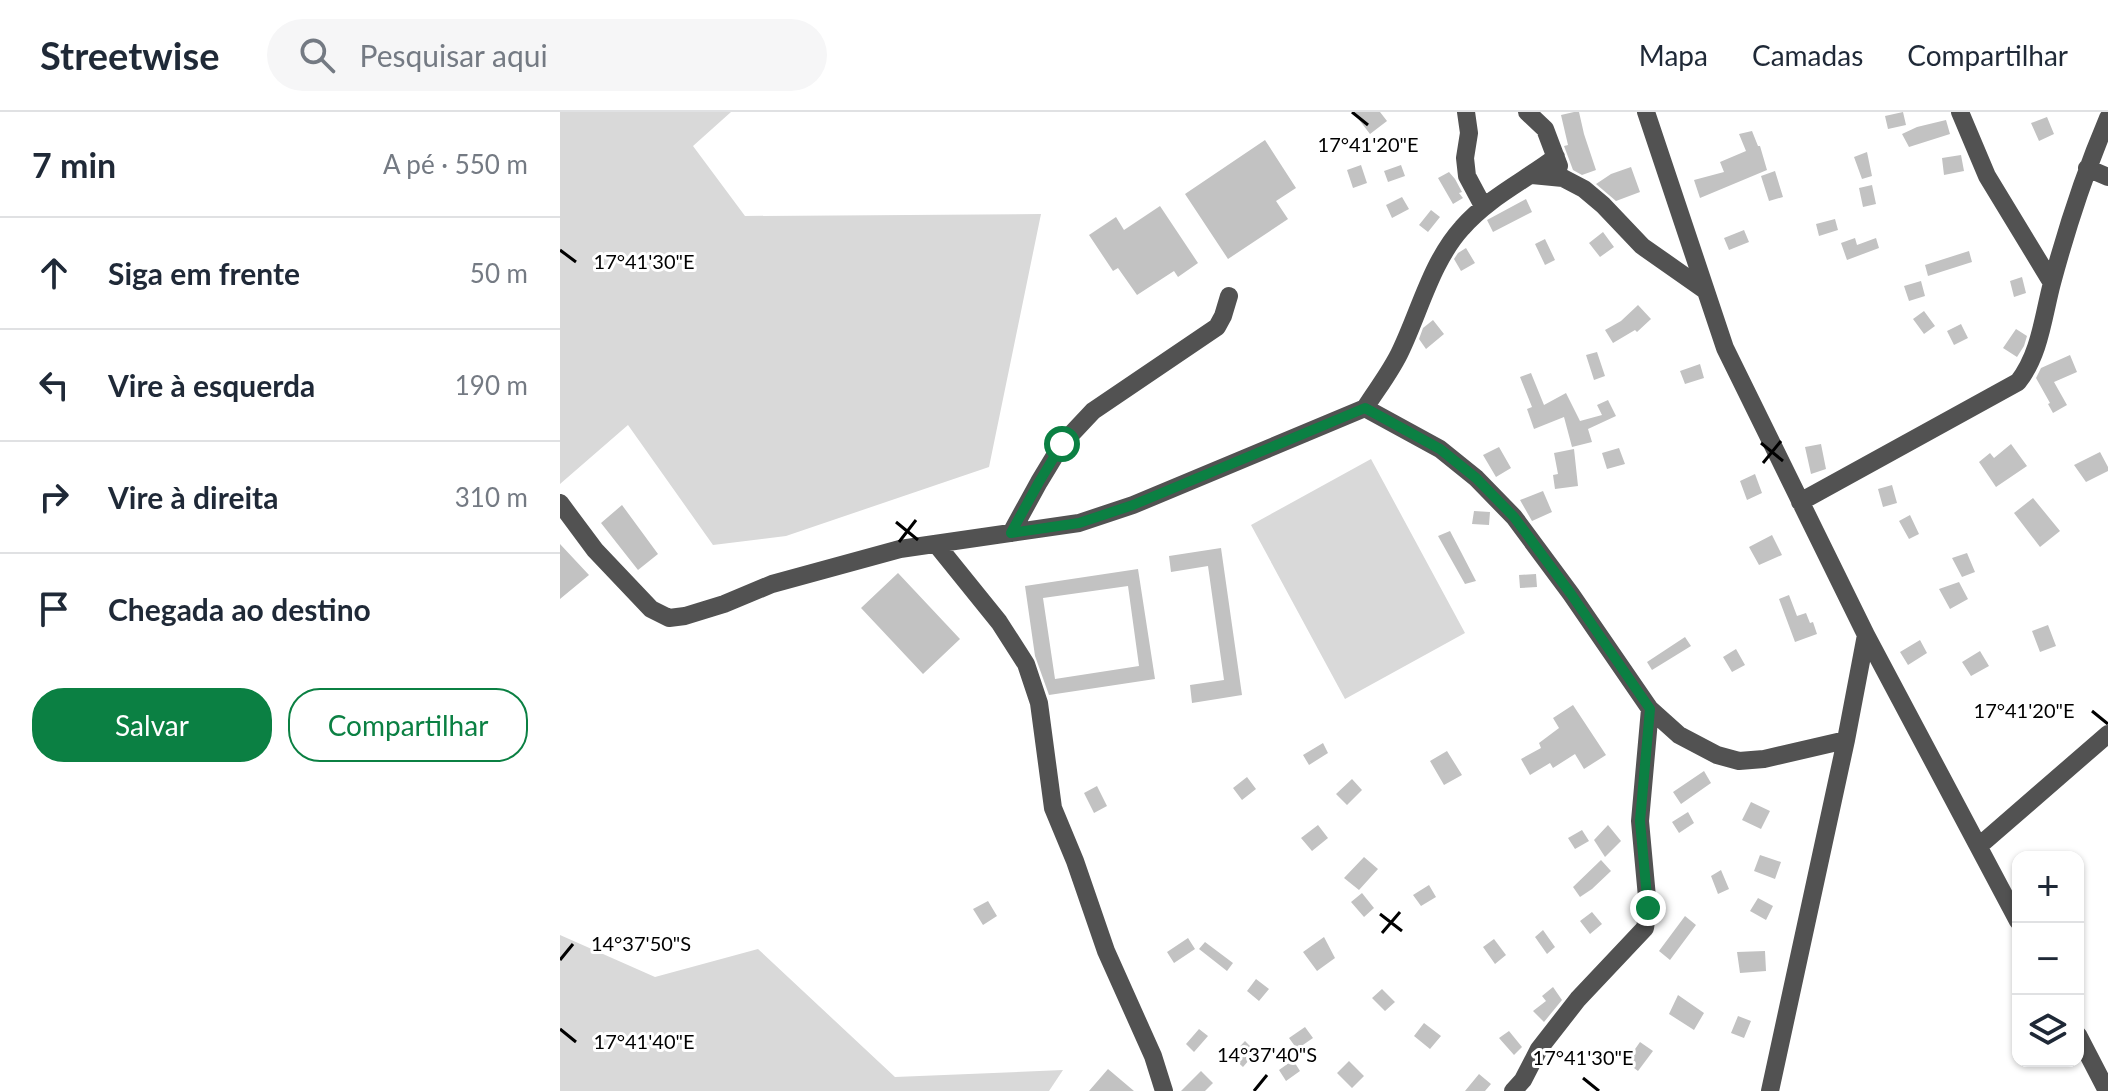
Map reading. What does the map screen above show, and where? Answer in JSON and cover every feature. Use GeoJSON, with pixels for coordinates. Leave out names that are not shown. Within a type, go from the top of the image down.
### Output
{"type":"FeatureCollection","features":[{"type":"Feature","properties":{"kind":"street"},"geometry":{"type":"LineString","coordinates":[[1466,112],[1469,133],[1465,158],[1467,176],[1483,206]]}},
{"type":"Feature","properties":{"kind":"street"},"geometry":{"type":"LineString","coordinates":[[1527,112],[1545,129],[1563,178]]}},
{"type":"Feature","properties":{"kind":"street"},"geometry":{"type":"LineString","coordinates":[[1646,112],[1725,348],[1866,635],[2012,909]]}},
{"type":"Feature","properties":{"kind":"street"},"geometry":{"type":"LineString","coordinates":[[1960,112],[1987,176],[2052,283]]}},
{"type":"Feature","properties":{"kind":"street"},"geometry":{"type":"LineString","coordinates":[[1800,502],[2018,382],[2036,349],[2052,283],[2100,171],[2108,118]]}},
{"type":"Feature","properties":{"kind":"street"},"geometry":{"type":"LineString","coordinates":[[560,503],[595,550],[651,609],[669,618],[724,604],[772,584],[886,553],[1079,523],[1133,505],[1365,408],[1399,354],[1433,275],[1461,228],[1483,206],[1556,157]]}},
{"type":"Feature","properties":{"kind":"street"},"geometry":{"type":"LineString","coordinates":[[1532,175],[1563,178],[1584,189],[1642,246],[1706,291]]}},
{"type":"Feature","properties":{"kind":"street"},"geometry":{"type":"LineString","coordinates":[[1011,533],[1062,444],[1093,411],[1217,327],[1229,296]]}},
{"type":"Feature","properties":{"kind":"street"},"geometry":{"type":"LineString","coordinates":[[1365,408],[1440,449],[1476,478],[1514,517],[1650,709],[1679,735],[1717,755],[1739,761],[1764,759],[1846,740]]}},
{"type":"Feature","properties":{"kind":"street"},"geometry":{"type":"LineString","coordinates":[[936,544],[999,622],[1026,664],[1039,703],[1053,808],[1106,951],[1153,1056],[1164,1091]]}},
{"type":"Feature","properties":{"kind":"street"},"geometry":{"type":"LineString","coordinates":[[1770,1091],[1866,635]]}},
{"type":"Feature","properties":{"kind":"street"},"geometry":{"type":"LineString","coordinates":[[1513,1091],[1523,1080],[1539,1049],[1578,999],[1645,928],[1648,908],[1640,821],[1650,709]]}},
{"type":"Feature","properties":{"kind":"street"},"geometry":{"type":"LineString","coordinates":[[1979,846],[2108,734]]}},
{"type":"Feature","properties":{"kind":"street"},"geometry":{"type":"LineString","coordinates":[[2084,1047],[2107,1091]]}},
{"type":"Feature","properties":{"kind":"shaded area"},"geometry":{"type":"Polygon","coordinates":[[[560,112],[731,112],[693,146],[745,216],[1041,214],[989,467],[786,536],[713,545],[628,425],[560,484],[560,112]]]}},
{"type":"Feature","properties":{"kind":"shaded area"},"geometry":{"type":"Polygon","coordinates":[[[1371,459],[1465,633],[1345,699],[1251,525],[1371,459]]]}},
{"type":"Feature","properties":{"kind":"shaded area"},"geometry":{"type":"Polygon","coordinates":[[[560,935],[655,977],[758,949],[895,1077],[1063,1070],[1049,1091],[560,1091],[560,935]]]}},
{"type":"Feature","properties":{"kind":"building"},"geometry":{"type":"Polygon","coordinates":[[[1353,112],[1380,112],[1387,121],[1370,134],[1353,112]]]}},
{"type":"Feature","properties":{"kind":"building"},"geometry":{"type":"Polygon","coordinates":[[[1579,112],[1596,170],[1582,175],[1573,170],[1564,146],[1568,145],[1561,115],[1579,112]]]}},
{"type":"Feature","properties":{"kind":"building"},"geometry":{"type":"Polygon","coordinates":[[[1903,112],[1906,125],[1888,129],[1885,116],[1903,112]]]}},
{"type":"Feature","properties":{"kind":"building"},"geometry":{"type":"Polygon","coordinates":[[[2047,117],[2054,134],[2039,141],[2031,123],[2047,117]]]}},
{"type":"Feature","properties":{"kind":"building"},"geometry":{"type":"Polygon","coordinates":[[[1946,120],[1950,134],[1909,147],[1902,134],[1917,127],[1946,120]]]}},
{"type":"Feature","properties":{"kind":"building"},"geometry":{"type":"Polygon","coordinates":[[[1752,131],[1767,170],[1700,198],[1694,180],[1724,172],[1720,162],[1746,151],[1739,134],[1752,131]]]}},
{"type":"Feature","properties":{"kind":"building"},"geometry":{"type":"Polygon","coordinates":[[[1265,140],[1296,188],[1276,201],[1288,219],[1228,259],[1185,194],[1265,140]]]}},
{"type":"Feature","properties":{"kind":"building"},"geometry":{"type":"Polygon","coordinates":[[[1867,152],[1872,176],[1862,179],[1854,157],[1867,152]]]}},
{"type":"Feature","properties":{"kind":"building"},"geometry":{"type":"Polygon","coordinates":[[[1961,155],[1964,171],[1944,175],[1942,158],[1961,155]]]}},
{"type":"Feature","properties":{"kind":"building"},"geometry":{"type":"Polygon","coordinates":[[[1361,165],[1367,183],[1353,188],[1347,170],[1361,165]]]}},
{"type":"Feature","properties":{"kind":"building"},"geometry":{"type":"Polygon","coordinates":[[[1401,165],[1405,176],[1388,182],[1384,171],[1401,165]]]}},
{"type":"Feature","properties":{"kind":"building"},"geometry":{"type":"Polygon","coordinates":[[[1631,167],[1640,192],[1616,201],[1596,184],[1611,174],[1631,167]]]}},
{"type":"Feature","properties":{"kind":"building"},"geometry":{"type":"Polygon","coordinates":[[[1775,171],[1783,197],[1769,201],[1761,176],[1775,171]]]}},
{"type":"Feature","properties":{"kind":"building"},"geometry":{"type":"Polygon","coordinates":[[[1449,172],[1463,198],[1453,204],[1438,178],[1449,172]]]}},
{"type":"Feature","properties":{"kind":"building"},"geometry":{"type":"Polygon","coordinates":[[[1872,185],[1876,204],[1863,207],[1859,188],[1872,185]]]}},
{"type":"Feature","properties":{"kind":"building"},"geometry":{"type":"Polygon","coordinates":[[[1402,197],[1409,209],[1392,218],[1386,205],[1402,197]]]}},
{"type":"Feature","properties":{"kind":"building"},"geometry":{"type":"Polygon","coordinates":[[[1526,199],[1532,212],[1493,232],[1487,220],[1526,199]]]}},
{"type":"Feature","properties":{"kind":"building"},"geometry":{"type":"Polygon","coordinates":[[[1160,206],[1198,263],[1178,277],[1174,271],[1137,295],[1118,268],[1113,271],[1089,235],[1116,217],[1124,230],[1160,206]]]}},
{"type":"Feature","properties":{"kind":"building"},"geometry":{"type":"Polygon","coordinates":[[[1431,210],[1440,217],[1428,232],[1419,225],[1431,210]]]}},
{"type":"Feature","properties":{"kind":"building"},"geometry":{"type":"Polygon","coordinates":[[[1835,219],[1838,230],[1819,236],[1816,224],[1835,219]]]}},
{"type":"Feature","properties":{"kind":"building"},"geometry":{"type":"Polygon","coordinates":[[[1744,230],[1749,242],[1729,250],[1724,238],[1744,230]]]}},
{"type":"Feature","properties":{"kind":"building"},"geometry":{"type":"Polygon","coordinates":[[[1603,232],[1614,247],[1600,257],[1589,243],[1603,232]]]}},
{"type":"Feature","properties":{"kind":"building"},"geometry":{"type":"Polygon","coordinates":[[[1855,238],[1857,245],[1876,238],[1879,248],[1847,260],[1841,243],[1855,238]]]}},
{"type":"Feature","properties":{"kind":"building"},"geometry":{"type":"Polygon","coordinates":[[[1545,239],[1555,260],[1545,265],[1535,244],[1545,239]]]}},
{"type":"Feature","properties":{"kind":"building"},"geometry":{"type":"Polygon","coordinates":[[[1466,248],[1475,263],[1461,271],[1454,259],[1466,248]]]}},
{"type":"Feature","properties":{"kind":"building"},"geometry":{"type":"Polygon","coordinates":[[[1969,251],[1972,262],[1928,276],[1925,265],[1969,251]]]}},
{"type":"Feature","properties":{"kind":"building"},"geometry":{"type":"Polygon","coordinates":[[[2022,277],[2026,293],[2014,297],[2010,281],[2022,277]]]}},
{"type":"Feature","properties":{"kind":"building"},"geometry":{"type":"Polygon","coordinates":[[[1921,281],[1925,296],[1909,301],[1904,286],[1921,281]]]}},
{"type":"Feature","properties":{"kind":"building"},"geometry":{"type":"Polygon","coordinates":[[[1638,305],[1651,319],[1637,332],[1635,330],[1613,343],[1605,330],[1621,321],[1638,305]]]}},
{"type":"Feature","properties":{"kind":"building"},"geometry":{"type":"Polygon","coordinates":[[[1924,311],[1935,326],[1924,334],[1913,319],[1924,311]]]}},
{"type":"Feature","properties":{"kind":"building"},"geometry":{"type":"Polygon","coordinates":[[[1433,320],[1444,334],[1426,349],[1419,339],[1423,328],[1433,320]]]}},
{"type":"Feature","properties":{"kind":"building"},"geometry":{"type":"Polygon","coordinates":[[[1961,324],[1968,338],[1954,345],[1947,331],[1961,324]]]}},
{"type":"Feature","properties":{"kind":"building"},"geometry":{"type":"Polygon","coordinates":[[[2016,329],[2027,336],[2017,357],[2003,348],[2016,329]]]}},
{"type":"Feature","properties":{"kind":"building"},"geometry":{"type":"Polygon","coordinates":[[[1597,352],[1605,376],[1594,380],[1586,355],[1597,352]]]}},
{"type":"Feature","properties":{"kind":"building"},"geometry":{"type":"Polygon","coordinates":[[[2070,355],[2077,372],[2054,382],[2067,405],[2053,413],[2036,378],[2041,368],[2070,355]]]}},
{"type":"Feature","properties":{"kind":"building"},"geometry":{"type":"Polygon","coordinates":[[[1700,364],[1704,378],[1685,384],[1680,371],[1700,364]]]}},
{"type":"Feature","properties":{"kind":"building"},"geometry":{"type":"Polygon","coordinates":[[[1531,373],[1544,405],[1566,393],[1580,421],[1602,415],[1597,405],[1608,400],[1616,416],[1588,429],[1592,442],[1572,447],[1564,417],[1534,429],[1527,409],[1532,407],[1520,377],[1531,373]]]}},
{"type":"Feature","properties":{"kind":"building"},"geometry":{"type":"Polygon","coordinates":[[[1821,444],[1826,469],[1811,474],[1805,447],[1821,444]]]}},
{"type":"Feature","properties":{"kind":"building"},"geometry":{"type":"Polygon","coordinates":[[[2011,444],[2027,466],[1996,487],[1979,462],[1990,453],[1994,458],[2011,444]]]}},
{"type":"Feature","properties":{"kind":"building"},"geometry":{"type":"Polygon","coordinates":[[[1499,447],[1511,468],[1496,477],[1483,455],[1499,447]]]}},
{"type":"Feature","properties":{"kind":"building"},"geometry":{"type":"Polygon","coordinates":[[[1619,448],[1625,464],[1607,469],[1602,453],[1619,448]]]}},
{"type":"Feature","properties":{"kind":"building"},"geometry":{"type":"Polygon","coordinates":[[[1574,449],[1578,486],[1555,489],[1553,475],[1558,474],[1554,453],[1574,449]]]}},
{"type":"Feature","properties":{"kind":"building"},"geometry":{"type":"Polygon","coordinates":[[[2100,452],[2108,471],[2086,482],[2074,465],[2100,452]]]}},
{"type":"Feature","properties":{"kind":"building"},"geometry":{"type":"Polygon","coordinates":[[[1755,474],[1762,493],[1747,500],[1740,481],[1755,474]]]}},
{"type":"Feature","properties":{"kind":"building"},"geometry":{"type":"Polygon","coordinates":[[[1892,485],[1897,503],[1883,507],[1878,489],[1892,485]]]}},
{"type":"Feature","properties":{"kind":"building"},"geometry":{"type":"Polygon","coordinates":[[[1543,491],[1552,512],[1532,521],[1520,500],[1543,491]]]}},
{"type":"Feature","properties":{"kind":"building"},"geometry":{"type":"Polygon","coordinates":[[[2033,498],[2060,531],[2040,547],[2014,513],[2033,498]]]}},
{"type":"Feature","properties":{"kind":"building"},"geometry":{"type":"Polygon","coordinates":[[[622,505],[658,554],[638,570],[601,523],[622,505]]]}},
{"type":"Feature","properties":{"kind":"building"},"geometry":{"type":"Polygon","coordinates":[[[1474,511],[1490,512],[1489,525],[1472,524],[1474,511]]]}},
{"type":"Feature","properties":{"kind":"building"},"geometry":{"type":"Polygon","coordinates":[[[1910,515],[1919,534],[1909,539],[1899,521],[1910,515]]]}},
{"type":"Feature","properties":{"kind":"building"},"geometry":{"type":"Polygon","coordinates":[[[1450,531],[1476,581],[1465,584],[1438,536],[1450,531]]]}},
{"type":"Feature","properties":{"kind":"building"},"geometry":{"type":"Polygon","coordinates":[[[1772,535],[1782,555],[1759,565],[1749,547],[1772,535]]]}},
{"type":"Feature","properties":{"kind":"building"},"geometry":{"type":"Polygon","coordinates":[[[560,544],[589,575],[560,599],[560,544]]]}},
{"type":"Feature","properties":{"kind":"building"},"geometry":{"type":"Polygon","coordinates":[[[1221,548],[1242,695],[1192,703],[1190,685],[1224,680],[1208,566],[1171,572],[1169,556],[1221,548]]]}},
{"type":"Feature","properties":{"kind":"building"},"geometry":{"type":"Polygon","coordinates":[[[1967,553],[1975,572],[1962,577],[1952,558],[1967,553]]]}},
{"type":"Feature","properties":{"kind":"building"},"geometry":{"type":"Polygon","coordinates":[[[1138,569],[1155,679],[1049,695],[1035,656],[1025,586],[1138,569]],[[1128,586],[1043,598],[1055,679],[1139,666],[1128,586]]]}},
{"type":"Feature","properties":{"kind":"building"},"geometry":{"type":"Polygon","coordinates":[[[898,573],[960,639],[923,674],[861,608],[898,573]]]}},
{"type":"Feature","properties":{"kind":"building"},"geometry":{"type":"Polygon","coordinates":[[[1536,574],[1537,587],[1520,588],[1519,575],[1536,574]]]}},
{"type":"Feature","properties":{"kind":"building"},"geometry":{"type":"Polygon","coordinates":[[[1959,582],[1968,599],[1950,609],[1939,589],[1959,582]]]}},
{"type":"Feature","properties":{"kind":"building"},"geometry":{"type":"Polygon","coordinates":[[[1789,595],[1797,616],[1806,613],[1817,634],[1795,642],[1779,599],[1789,595]]]}},
{"type":"Feature","properties":{"kind":"building"},"geometry":{"type":"Polygon","coordinates":[[[2048,625],[2056,646],[2040,652],[2032,631],[2048,625]]]}},
{"type":"Feature","properties":{"kind":"building"},"geometry":{"type":"Polygon","coordinates":[[[1685,637],[1691,646],[1652,670],[1647,662],[1685,637]]]}},
{"type":"Feature","properties":{"kind":"building"},"geometry":{"type":"Polygon","coordinates":[[[1920,640],[1927,653],[1908,665],[1900,652],[1920,640]]]}},
{"type":"Feature","properties":{"kind":"building"},"geometry":{"type":"Polygon","coordinates":[[[1736,649],[1745,665],[1732,672],[1723,657],[1736,649]]]}},
{"type":"Feature","properties":{"kind":"building"},"geometry":{"type":"Polygon","coordinates":[[[1980,651],[1989,666],[1971,676],[1962,662],[1980,651]]]}},
{"type":"Feature","properties":{"kind":"building"},"geometry":{"type":"Polygon","coordinates":[[[1573,705],[1606,755],[1584,769],[1575,754],[1553,768],[1550,763],[1530,775],[1521,759],[1541,748],[1539,743],[1559,728],[1553,718],[1573,705]]]}},
{"type":"Feature","properties":{"kind":"building"},"geometry":{"type":"Polygon","coordinates":[[[1323,743],[1328,753],[1309,765],[1303,755],[1323,743]]]}},
{"type":"Feature","properties":{"kind":"building"},"geometry":{"type":"Polygon","coordinates":[[[1447,751],[1462,775],[1444,785],[1430,761],[1447,751]]]}},
{"type":"Feature","properties":{"kind":"building"},"geometry":{"type":"Polygon","coordinates":[[[1704,771],[1711,783],[1681,804],[1673,792],[1704,771]]]}},
{"type":"Feature","properties":{"kind":"building"},"geometry":{"type":"Polygon","coordinates":[[[1247,777],[1256,789],[1242,800],[1233,788],[1247,777]]]}},
{"type":"Feature","properties":{"kind":"building"},"geometry":{"type":"Polygon","coordinates":[[[1352,779],[1362,790],[1347,805],[1336,794],[1352,779]]]}},
{"type":"Feature","properties":{"kind":"building"},"geometry":{"type":"Polygon","coordinates":[[[1097,786],[1107,806],[1094,813],[1084,793],[1097,786]]]}},
{"type":"Feature","properties":{"kind":"building"},"geometry":{"type":"Polygon","coordinates":[[[1751,802],[1770,811],[1761,829],[1742,820],[1751,802]]]}},
{"type":"Feature","properties":{"kind":"building"},"geometry":{"type":"Polygon","coordinates":[[[1688,812],[1694,823],[1679,833],[1672,822],[1688,812]]]}},
{"type":"Feature","properties":{"kind":"building"},"geometry":{"type":"Polygon","coordinates":[[[1318,825],[1328,838],[1312,851],[1301,838],[1318,825]]]}},
{"type":"Feature","properties":{"kind":"building"},"geometry":{"type":"Polygon","coordinates":[[[1608,825],[1621,841],[1605,857],[1594,840],[1608,825]]]}},
{"type":"Feature","properties":{"kind":"building"},"geometry":{"type":"Polygon","coordinates":[[[1582,830],[1589,841],[1575,849],[1568,838],[1582,830]]]}},
{"type":"Feature","properties":{"kind":"building"},"geometry":{"type":"Polygon","coordinates":[[[1760,855],[1781,862],[1775,879],[1754,871],[1760,855]]]}},
{"type":"Feature","properties":{"kind":"building"},"geometry":{"type":"Polygon","coordinates":[[[1364,857],[1378,869],[1359,890],[1344,878],[1364,857]]]}},
{"type":"Feature","properties":{"kind":"building"},"geometry":{"type":"Polygon","coordinates":[[[1601,860],[1611,871],[1580,897],[1573,887],[1601,860]]]}},
{"type":"Feature","properties":{"kind":"building"},"geometry":{"type":"Polygon","coordinates":[[[1721,870],[1729,889],[1718,894],[1711,876],[1721,870]]]}},
{"type":"Feature","properties":{"kind":"building"},"geometry":{"type":"Polygon","coordinates":[[[1429,885],[1436,897],[1421,906],[1413,895],[1429,885]]]}},
{"type":"Feature","properties":{"kind":"building"},"geometry":{"type":"Polygon","coordinates":[[[1362,893],[1374,908],[1364,917],[1351,902],[1362,893]]]}},
{"type":"Feature","properties":{"kind":"building"},"geometry":{"type":"Polygon","coordinates":[[[1758,898],[1773,906],[1766,920],[1750,911],[1758,898]]]}},
{"type":"Feature","properties":{"kind":"building"},"geometry":{"type":"Polygon","coordinates":[[[988,901],[997,916],[983,925],[973,909],[988,901]]]}},
{"type":"Feature","properties":{"kind":"building"},"geometry":{"type":"Polygon","coordinates":[[[1592,912],[1602,924],[1590,934],[1580,921],[1592,912]]]}},
{"type":"Feature","properties":{"kind":"building"},"geometry":{"type":"Polygon","coordinates":[[[1685,916],[1696,925],[1670,960],[1659,951],[1685,916]]]}},
{"type":"Feature","properties":{"kind":"building"},"geometry":{"type":"Polygon","coordinates":[[[1543,930],[1555,947],[1547,954],[1535,937],[1543,930]]]}},
{"type":"Feature","properties":{"kind":"building"},"geometry":{"type":"Polygon","coordinates":[[[1324,937],[1335,958],[1317,971],[1303,952],[1324,937]]]}},
{"type":"Feature","properties":{"kind":"building"},"geometry":{"type":"Polygon","coordinates":[[[1188,938],[1195,949],[1174,963],[1167,952],[1188,938]]]}},
{"type":"Feature","properties":{"kind":"building"},"geometry":{"type":"Polygon","coordinates":[[[1494,939],[1506,955],[1495,964],[1483,947],[1494,939]]]}},
{"type":"Feature","properties":{"kind":"building"},"geometry":{"type":"Polygon","coordinates":[[[1205,942],[1233,963],[1227,971],[1199,949],[1205,942]]]}},
{"type":"Feature","properties":{"kind":"building"},"geometry":{"type":"Polygon","coordinates":[[[1765,951],[1766,971],[1740,973],[1737,952],[1765,951]]]}},
{"type":"Feature","properties":{"kind":"building"},"geometry":{"type":"Polygon","coordinates":[[[1256,979],[1269,989],[1259,1001],[1247,991],[1256,979]]]}},
{"type":"Feature","properties":{"kind":"building"},"geometry":{"type":"Polygon","coordinates":[[[1553,987],[1562,1000],[1544,1022],[1533,1011],[1546,1001],[1542,996],[1553,987]]]}},
{"type":"Feature","properties":{"kind":"building"},"geometry":{"type":"Polygon","coordinates":[[[1382,989],[1395,1002],[1385,1011],[1372,998],[1382,989]]]}},
{"type":"Feature","properties":{"kind":"building"},"geometry":{"type":"Polygon","coordinates":[[[1678,995],[1704,1013],[1694,1030],[1669,1014],[1678,995]]]}},
{"type":"Feature","properties":{"kind":"building"},"geometry":{"type":"Polygon","coordinates":[[[1738,1016],[1751,1021],[1744,1038],[1731,1033],[1738,1016]]]}},
{"type":"Feature","properties":{"kind":"building"},"geometry":{"type":"Polygon","coordinates":[[[1424,1023],[1441,1036],[1430,1049],[1414,1036],[1424,1023]]]}},
{"type":"Feature","properties":{"kind":"building"},"geometry":{"type":"Polygon","coordinates":[[[1305,1027],[1313,1038],[1297,1049],[1289,1038],[1305,1027]]]}},
{"type":"Feature","properties":{"kind":"building"},"geometry":{"type":"Polygon","coordinates":[[[1199,1029],[1208,1036],[1194,1052],[1186,1044],[1199,1029]]]}},
{"type":"Feature","properties":{"kind":"building"},"geometry":{"type":"Polygon","coordinates":[[[1509,1031],[1522,1047],[1514,1055],[1499,1038],[1509,1031]]]}},
{"type":"Feature","properties":{"kind":"building"},"geometry":{"type":"Polygon","coordinates":[[[1245,1041],[1256,1052],[1243,1067],[1231,1056],[1245,1041]]]}},
{"type":"Feature","properties":{"kind":"building"},"geometry":{"type":"Polygon","coordinates":[[[1640,1042],[1653,1051],[1638,1071],[1626,1062],[1640,1042]]]}},
{"type":"Feature","properties":{"kind":"building"},"geometry":{"type":"Polygon","coordinates":[[[1293,1060],[1300,1071],[1286,1081],[1279,1070],[1293,1060]]]}},
{"type":"Feature","properties":{"kind":"building"},"geometry":{"type":"Polygon","coordinates":[[[1349,1061],[1364,1076],[1352,1088],[1337,1073],[1349,1061]]]}},
{"type":"Feature","properties":{"kind":"building"},"geometry":{"type":"Polygon","coordinates":[[[1108,1069],[1134,1091],[1089,1091],[1108,1069]]]}},
{"type":"Feature","properties":{"kind":"building"},"geometry":{"type":"Polygon","coordinates":[[[1201,1071],[1213,1083],[1205,1091],[1181,1091],[1201,1071]]]}},
{"type":"Feature","properties":{"kind":"building"},"geometry":{"type":"Polygon","coordinates":[[[1479,1074],[1491,1084],[1485,1091],[1465,1091],[1479,1074]]]}},
{"type":"Feature","properties":{"kind":"route"},"geometry":{"type":"LineString","coordinates":[[1062,444],[1011,533],[1079,523],[1133,505],[1365,408],[1440,449],[1476,478],[1514,517],[1650,709],[1640,821],[1648,908]]}}]}
